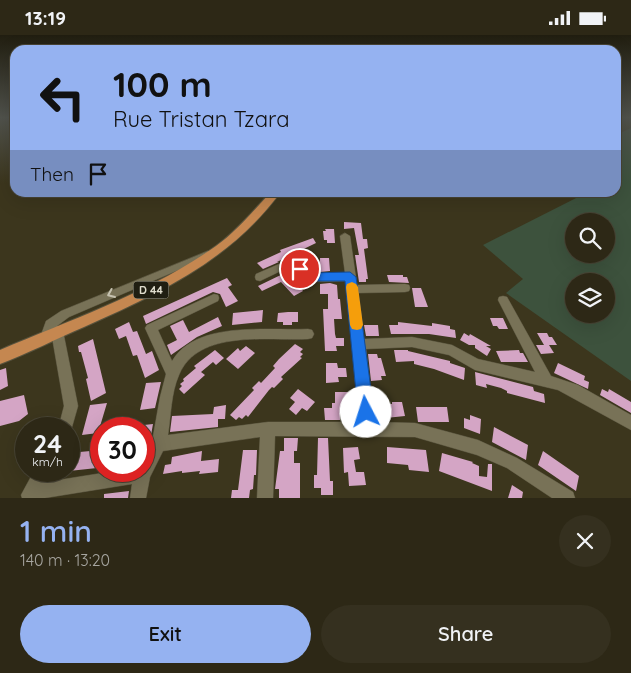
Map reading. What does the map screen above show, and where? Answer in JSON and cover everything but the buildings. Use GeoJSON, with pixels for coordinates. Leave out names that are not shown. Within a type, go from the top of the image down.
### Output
{"type":"FeatureCollection","features":[{"type":"Feature","properties":{"kind":"main road","name":"D 44"},"geometry":{"type":"LineString","coordinates":[[0,357],[162,285],[221,249],[241,231],[271,197]]}},
{"type":"Feature","properties":{"kind":"street"},"geometry":{"type":"LineString","coordinates":[[345,236],[359,344],[367,429]]}},
{"type":"Feature","properties":{"kind":"street"},"geometry":{"type":"LineString","coordinates":[[260,277],[293,261],[307,278],[350,277]]}},
{"type":"Feature","properties":{"kind":"street"},"geometry":{"type":"LineString","coordinates":[[352,289],[405,288]]}},
{"type":"Feature","properties":{"kind":"street"},"geometry":{"type":"LineString","coordinates":[[172,374],[151,328],[214,298]]}},
{"type":"Feature","properties":{"kind":"street"},"geometry":{"type":"LineString","coordinates":[[502,300],[547,381]]}},
{"type":"Feature","properties":{"kind":"street"},"geometry":{"type":"LineString","coordinates":[[52,333],[71,407],[69,417]]}},
{"type":"Feature","properties":{"kind":"street"},"geometry":{"type":"LineString","coordinates":[[155,451],[159,444],[172,374],[179,360],[191,349],[205,341],[223,336],[308,334]]}},
{"type":"Feature","properties":{"kind":"street"},"geometry":{"type":"LineString","coordinates":[[359,344],[412,343],[452,349],[475,364],[547,381],[573,390],[631,423]]}},
{"type":"Feature","properties":{"kind":"street"},"geometry":{"type":"LineString","coordinates":[[159,444],[268,429],[414,430],[478,448],[512,463],[567,498]]}},
{"type":"Feature","properties":{"kind":"street"},"geometry":{"type":"LineString","coordinates":[[265,498],[268,429]]}},
{"type":"Feature","properties":{"kind":"street"},"geometry":{"type":"LineString","coordinates":[[29,495],[37,482]]}},
{"type":"Feature","properties":{"kind":"street"},"geometry":{"type":"LineString","coordinates":[[29,495],[102,482]]}},
{"type":"Feature","properties":{"kind":"street"},"geometry":{"type":"LineString","coordinates":[[138,498],[141,482]]}},
{"type":"Feature","properties":{"kind":"green space"},"geometry":{"type":"Polygon","coordinates":[[[621,140],[631,140],[631,381],[506,293],[523,279],[483,245],[578,197],[621,197],[621,140]]]}},
{"type":"Feature","properties":{"kind":"slow traffic"},"geometry":{"type":"LineString","coordinates":[[352,287],[357,325]]}},
{"type":"Feature","properties":{"kind":"route"},"geometry":{"type":"LineString","coordinates":[[300,269],[307,278],[350,277],[366,412]]}}]}
